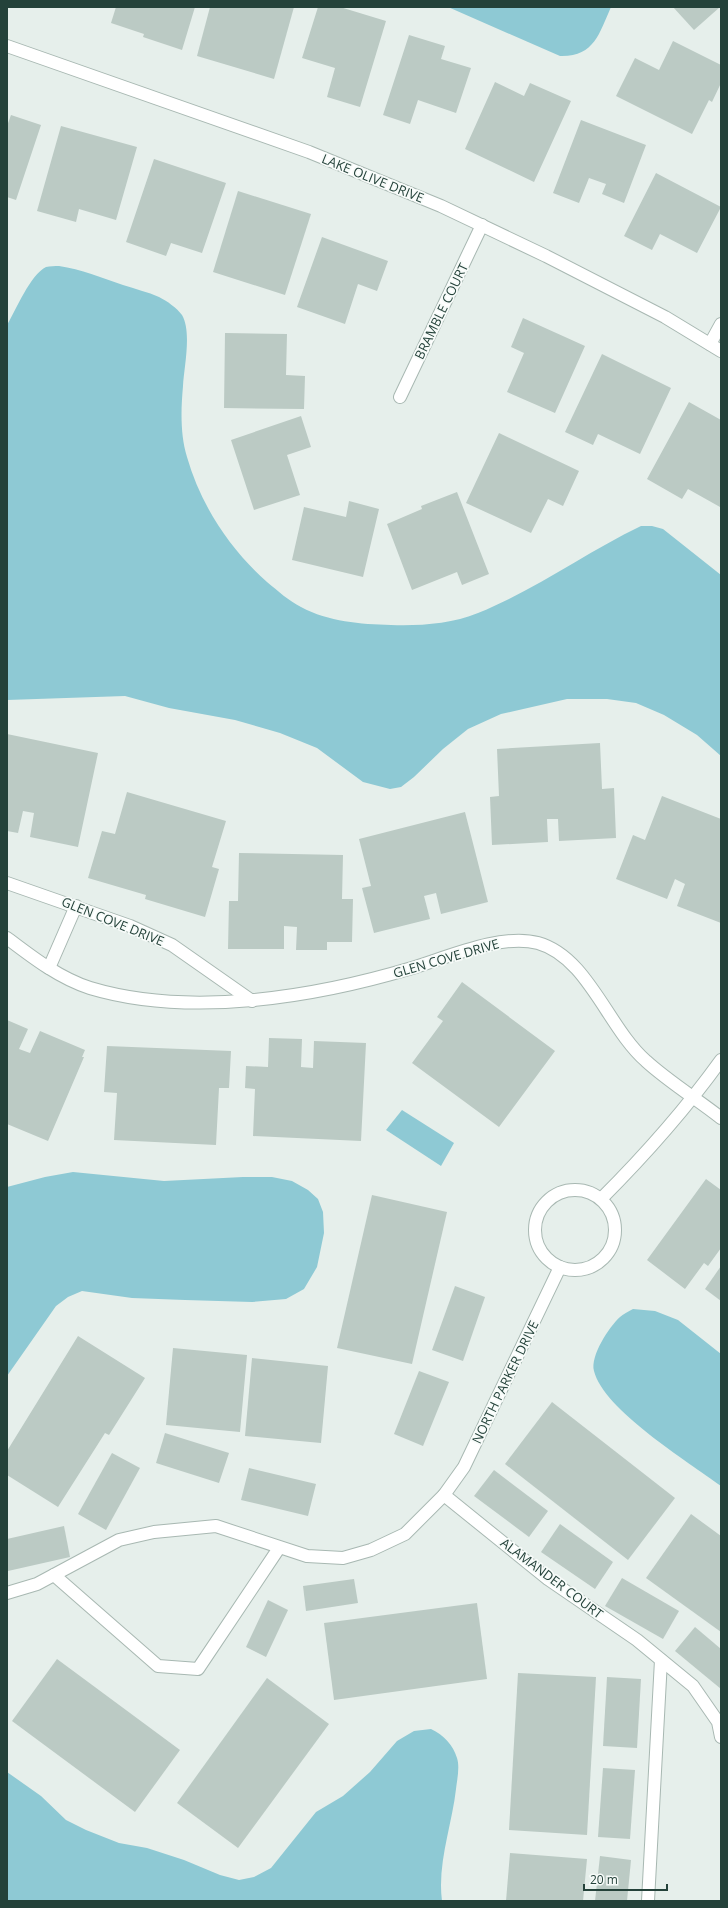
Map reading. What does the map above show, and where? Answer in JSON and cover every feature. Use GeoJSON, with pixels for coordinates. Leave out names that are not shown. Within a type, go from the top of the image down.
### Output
{"type":"FeatureCollection","features":[{"type":"Feature","properties":{"kind":"street","name":"LAKE OLIVE DRIVE"},"geometry":{"type":"LineString","coordinates":[[7,46],[309,152],[441,206],[546,256],[665,317],[721,351]]}},
{"type":"Feature","properties":{"kind":"street","name":"BRAMBLE COURT"},"geometry":{"type":"LineString","coordinates":[[400,397],[482,225]]}},
{"type":"Feature","properties":{"kind":"street"},"geometry":{"type":"LineString","coordinates":[[710,344],[721,324]]}},
{"type":"Feature","properties":{"kind":"street","name":"GLEN COVE DRIVE"},"geometry":{"type":"LineString","coordinates":[[7,883],[130,926],[172,945],[252,1001]]}},
{"type":"Feature","properties":{"kind":"street"},"geometry":{"type":"LineString","coordinates":[[49,968],[76,906]]}},
{"type":"Feature","properties":{"kind":"street","name":"GLEN COVE DRIVE"},"geometry":{"type":"LineString","coordinates":[[7,938],[49,968],[90,988],[127,996],[189,1003],[252,1001],[292,995],[378,978],[500,941],[510,940],[537,942],[558,950],[575,965],[618,1029],[645,1060],[721,1118]]}},
{"type":"Feature","properties":{"kind":"street"},"geometry":{"type":"LineString","coordinates":[[601,1200],[649,1151],[695,1097],[721,1060]]}},
{"type":"Feature","properties":{"kind":"street"},"geometry":{"type":"LineString","coordinates":[[576,1190],[589,1192],[601,1200],[610,1209],[614,1220],[615,1233],[612,1245],[606,1256],[596,1264],[585,1269],[573,1270],[560,1267],[549,1260],[540,1249],[536,1236],[536,1222],[541,1209],[550,1198],[562,1192],[576,1190]]}},
{"type":"Feature","properties":{"kind":"street","name":"NORTH PARKER DRIVE"},"geometry":{"type":"LineString","coordinates":[[7,1593],[38,1584],[119,1540],[154,1532],[216,1526],[306,1556],[342,1558],[371,1550],[405,1534],[444,1494],[464,1467],[560,1267]]}},
{"type":"Feature","properties":{"kind":"street","name":"ALAMANDER COURT"},"geometry":{"type":"LineString","coordinates":[[444,1494],[548,1579],[637,1640],[693,1686],[718,1722],[721,1737]]}},
{"type":"Feature","properties":{"kind":"street"},"geometry":{"type":"LineString","coordinates":[[54,1576],[158,1666],[198,1669],[279,1548]]}},
{"type":"Feature","properties":{"kind":"street"},"geometry":{"type":"LineString","coordinates":[[648,1901],[661,1660]]}},
{"type":"Feature","properties":{"kind":"water"},"geometry":{"type":"Polygon","coordinates":[[[448,7],[611,7],[599,35],[588,48],[581,53],[560,56],[448,7]]]}},
{"type":"Feature","properties":{"kind":"water"},"geometry":{"type":"Polygon","coordinates":[[[59,266],[83,271],[155,295],[172,305],[182,315],[187,331],[187,350],[182,404],[182,430],[187,457],[200,493],[218,526],[254,569],[288,599],[312,612],[334,619],[379,625],[424,625],[457,620],[478,613],[520,594],[641,526],[652,526],[663,529],[721,575],[721,756],[697,735],[664,715],[636,703],[607,699],[567,699],[501,714],[468,729],[443,749],[414,777],[401,787],[390,789],[363,782],[317,748],[280,733],[235,720],[169,708],[125,696],[7,700],[7,325],[34,277],[46,267],[59,266]]]}},
{"type":"Feature","properties":{"kind":"water"},"geometry":{"type":"Polygon","coordinates":[[[402,1110],[454,1143],[441,1166],[386,1130],[402,1110]]]}},
{"type":"Feature","properties":{"kind":"water"},"geometry":{"type":"Polygon","coordinates":[[[73,1172],[164,1181],[272,1177],[292,1181],[308,1190],[318,1199],[323,1212],[324,1233],[317,1267],[304,1289],[286,1299],[252,1302],[132,1298],[82,1291],[68,1297],[56,1306],[7,1376],[7,1187],[45,1177],[73,1172]]]}},
{"type":"Feature","properties":{"kind":"water"},"geometry":{"type":"Polygon","coordinates":[[[633,1309],[655,1311],[678,1320],[721,1354],[721,1486],[648,1434],[613,1402],[601,1386],[594,1371],[594,1365],[601,1342],[616,1322],[623,1315],[633,1309]]]}},
{"type":"Feature","properties":{"kind":"water"},"geometry":{"type":"Polygon","coordinates":[[[431,1729],[440,1734],[450,1745],[457,1758],[458,1765],[458,1778],[443,1859],[441,1887],[442,1901],[7,1901],[7,1772],[41,1796],[66,1820],[86,1830],[119,1843],[147,1848],[184,1860],[220,1875],[239,1880],[254,1877],[271,1868],[316,1812],[343,1796],[370,1772],[397,1741],[414,1731],[431,1729]]]}},
{"type":"Feature","properties":{"kind":"building"},"geometry":{"type":"Polygon","coordinates":[[[116,7],[195,7],[182,50],[143,37],[144,34],[111,23],[116,7]]]}},
{"type":"Feature","properties":{"kind":"building"},"geometry":{"type":"Polygon","coordinates":[[[210,7],[294,7],[274,79],[197,56],[210,7]]]}},
{"type":"Feature","properties":{"kind":"building"},"geometry":{"type":"Polygon","coordinates":[[[318,7],[340,7],[386,21],[360,107],[327,97],[335,68],[302,58],[318,7]]]}},
{"type":"Feature","properties":{"kind":"building"},"geometry":{"type":"Polygon","coordinates":[[[673,7],[720,7],[694,30],[673,7]]]}},
{"type":"Feature","properties":{"kind":"building"},"geometry":{"type":"Polygon","coordinates":[[[409,35],[445,46],[441,59],[471,68],[456,113],[418,100],[410,124],[383,115],[409,35]]]}},
{"type":"Feature","properties":{"kind":"building"},"geometry":{"type":"Polygon","coordinates":[[[673,41],[721,65],[721,83],[712,102],[709,100],[692,134],[616,96],[635,58],[659,70],[673,41]]]}},
{"type":"Feature","properties":{"kind":"building"},"geometry":{"type":"Polygon","coordinates":[[[495,82],[524,96],[530,83],[571,101],[534,182],[465,149],[495,82]]]}},
{"type":"Feature","properties":{"kind":"building"},"geometry":{"type":"Polygon","coordinates":[[[11,115],[41,125],[16,200],[7,197],[7,126],[11,115]]]}},
{"type":"Feature","properties":{"kind":"building"},"geometry":{"type":"Polygon","coordinates":[[[581,120],[646,145],[624,203],[602,194],[606,184],[589,178],[579,203],[553,193],[581,120]]]}},
{"type":"Feature","properties":{"kind":"building"},"geometry":{"type":"Polygon","coordinates":[[[61,126],[137,147],[116,220],[79,209],[76,222],[37,211],[61,126]]]}},
{"type":"Feature","properties":{"kind":"building"},"geometry":{"type":"Polygon","coordinates":[[[154,159],[226,183],[202,253],[171,243],[166,256],[126,242],[154,159]]]}},
{"type":"Feature","properties":{"kind":"building"},"geometry":{"type":"Polygon","coordinates":[[[656,173],[721,207],[697,253],[660,234],[652,250],[624,236],[656,173]]]}},
{"type":"Feature","properties":{"kind":"building"},"geometry":{"type":"Polygon","coordinates":[[[238,191],[311,214],[285,295],[213,272],[238,191]]]}},
{"type":"Feature","properties":{"kind":"building"},"geometry":{"type":"Polygon","coordinates":[[[322,237],[388,261],[377,291],[358,284],[345,324],[297,307],[322,237]]]}},
{"type":"Feature","properties":{"kind":"building"},"geometry":{"type":"Polygon","coordinates":[[[523,318],[585,346],[555,413],[507,392],[524,353],[511,347],[523,318]]]}},
{"type":"Feature","properties":{"kind":"building"},"geometry":{"type":"Polygon","coordinates":[[[225,333],[287,334],[286,375],[305,376],[304,409],[224,408],[225,333]]]}},
{"type":"Feature","properties":{"kind":"building"},"geometry":{"type":"Polygon","coordinates":[[[602,354],[671,388],[640,454],[598,434],[593,445],[565,432],[602,354]]]}},
{"type":"Feature","properties":{"kind":"building"},"geometry":{"type":"Polygon","coordinates":[[[689,402],[721,420],[720,507],[688,489],[682,499],[647,479],[689,402]]]}},
{"type":"Feature","properties":{"kind":"building"},"geometry":{"type":"Polygon","coordinates":[[[301,416],[311,447],[287,455],[300,495],[254,510],[231,440],[301,416]]]}},
{"type":"Feature","properties":{"kind":"building"},"geometry":{"type":"Polygon","coordinates":[[[499,433],[579,471],[563,506],[548,499],[531,533],[466,503],[499,433]]]}},
{"type":"Feature","properties":{"kind":"building"},"geometry":{"type":"Polygon","coordinates":[[[457,492],[489,574],[462,585],[457,572],[412,590],[387,524],[422,509],[421,506],[457,492]]]}},
{"type":"Feature","properties":{"kind":"building"},"geometry":{"type":"Polygon","coordinates":[[[349,501],[379,509],[363,577],[292,560],[304,507],[346,517],[349,501]]]}},
{"type":"Feature","properties":{"kind":"building"},"geometry":{"type":"Polygon","coordinates":[[[7,734],[98,753],[78,847],[30,837],[34,813],[23,811],[18,833],[7,831],[7,734]]]}},
{"type":"Feature","properties":{"kind":"building"},"geometry":{"type":"Polygon","coordinates":[[[600,743],[602,789],[614,788],[616,838],[559,841],[558,819],[547,819],[548,842],[492,845],[490,797],[499,796],[497,749],[600,743]]]}},
{"type":"Feature","properties":{"kind":"building"},"geometry":{"type":"Polygon","coordinates":[[[127,792],[226,821],[212,867],[219,869],[205,917],[145,899],[146,895],[88,878],[102,831],[115,834],[127,792]]]}},
{"type":"Feature","properties":{"kind":"building"},"geometry":{"type":"Polygon","coordinates":[[[662,796],[721,819],[721,923],[677,906],[685,884],[675,879],[667,899],[616,879],[633,835],[645,840],[662,796]]]}},
{"type":"Feature","properties":{"kind":"building"},"geometry":{"type":"Polygon","coordinates":[[[465,812],[488,902],[441,914],[436,893],[424,896],[430,919],[374,933],[362,888],[371,886],[359,839],[465,812]]]}},
{"type":"Feature","properties":{"kind":"building"},"geometry":{"type":"Polygon","coordinates":[[[239,853],[343,855],[342,899],[353,899],[352,942],[327,942],[327,950],[296,950],[297,927],[284,926],[284,949],[228,949],[229,901],[238,901],[239,853]]]}},
{"type":"Feature","properties":{"kind":"building"},"geometry":{"type":"Polygon","coordinates":[[[462,982],[555,1051],[499,1127],[412,1063],[443,1021],[437,1017],[462,982]]]}},
{"type":"Feature","properties":{"kind":"building"},"geometry":{"type":"Polygon","coordinates":[[[7,1020],[28,1029],[19,1049],[30,1053],[40,1031],[85,1050],[82,1057],[84,1057],[48,1141],[7,1124],[7,1020]]]}},
{"type":"Feature","properties":{"kind":"building"},"geometry":{"type":"Polygon","coordinates":[[[269,1038],[302,1039],[301,1067],[313,1068],[314,1041],[366,1043],[361,1141],[253,1136],[255,1089],[245,1088],[246,1066],[268,1067],[269,1038]]]}},
{"type":"Feature","properties":{"kind":"building"},"geometry":{"type":"Polygon","coordinates":[[[107,1046],[231,1051],[229,1088],[219,1088],[216,1145],[114,1140],[117,1093],[104,1092],[107,1046]]]}},
{"type":"Feature","properties":{"kind":"building"},"geometry":{"type":"Polygon","coordinates":[[[706,1179],[721,1190],[721,1248],[708,1266],[704,1263],[685,1289],[647,1260],[706,1179]]]}},
{"type":"Feature","properties":{"kind":"building"},"geometry":{"type":"Polygon","coordinates":[[[372,1195],[447,1212],[412,1364],[337,1348],[372,1195]]]}},
{"type":"Feature","properties":{"kind":"building"},"geometry":{"type":"Polygon","coordinates":[[[721,1266],[721,1301],[705,1289],[721,1266]]]}},
{"type":"Feature","properties":{"kind":"building"},"geometry":{"type":"Polygon","coordinates":[[[455,1286],[485,1297],[463,1361],[432,1350],[455,1286]]]}},
{"type":"Feature","properties":{"kind":"building"},"geometry":{"type":"Polygon","coordinates":[[[78,1336],[145,1378],[109,1435],[105,1433],[58,1507],[7,1475],[7,1451],[78,1336]]]}},
{"type":"Feature","properties":{"kind":"building"},"geometry":{"type":"Polygon","coordinates":[[[173,1348],[247,1355],[240,1432],[166,1425],[173,1348]]]}},
{"type":"Feature","properties":{"kind":"building"},"geometry":{"type":"Polygon","coordinates":[[[252,1358],[328,1366],[321,1443],[245,1436],[252,1358]]]}},
{"type":"Feature","properties":{"kind":"building"},"geometry":{"type":"Polygon","coordinates":[[[419,1371],[449,1382],[423,1446],[394,1434],[419,1371]]]}},
{"type":"Feature","properties":{"kind":"building"},"geometry":{"type":"Polygon","coordinates":[[[552,1402],[675,1498],[628,1560],[505,1464],[552,1402]]]}},
{"type":"Feature","properties":{"kind":"building"},"geometry":{"type":"Polygon","coordinates":[[[165,1433],[229,1453],[219,1483],[156,1463],[165,1433]]]}},
{"type":"Feature","properties":{"kind":"building"},"geometry":{"type":"Polygon","coordinates":[[[112,1453],[140,1468],[106,1530],[78,1514],[112,1453]]]}},
{"type":"Feature","properties":{"kind":"building"},"geometry":{"type":"Polygon","coordinates":[[[249,1468],[316,1484],[308,1516],[241,1500],[249,1468]]]}},
{"type":"Feature","properties":{"kind":"building"},"geometry":{"type":"Polygon","coordinates":[[[494,1470],[548,1511],[529,1537],[474,1496],[494,1470]]]}},
{"type":"Feature","properties":{"kind":"building"},"geometry":{"type":"Polygon","coordinates":[[[691,1514],[721,1536],[721,1632],[646,1578],[691,1514]]]}},
{"type":"Feature","properties":{"kind":"building"},"geometry":{"type":"Polygon","coordinates":[[[560,1524],[613,1562],[595,1589],[541,1552],[560,1524]]]}},
{"type":"Feature","properties":{"kind":"building"},"geometry":{"type":"Polygon","coordinates":[[[64,1526],[70,1557],[8,1571],[7,1539],[64,1526]]]}},
{"type":"Feature","properties":{"kind":"building"},"geometry":{"type":"Polygon","coordinates":[[[622,1578],[679,1611],[663,1639],[605,1606],[622,1578]]]}},
{"type":"Feature","properties":{"kind":"building"},"geometry":{"type":"Polygon","coordinates":[[[354,1579],[358,1603],[306,1611],[303,1586],[354,1579]]]}},
{"type":"Feature","properties":{"kind":"building"},"geometry":{"type":"Polygon","coordinates":[[[268,1600],[288,1610],[266,1657],[246,1647],[268,1600]]]}},
{"type":"Feature","properties":{"kind":"building"},"geometry":{"type":"Polygon","coordinates":[[[477,1603],[487,1679],[334,1700],[324,1623],[477,1603]]]}},
{"type":"Feature","properties":{"kind":"building"},"geometry":{"type":"Polygon","coordinates":[[[695,1627],[721,1649],[721,1689],[675,1651],[695,1627]]]}},
{"type":"Feature","properties":{"kind":"building"},"geometry":{"type":"Polygon","coordinates":[[[57,1659],[180,1750],[135,1812],[12,1721],[57,1659]]]}},
{"type":"Feature","properties":{"kind":"building"},"geometry":{"type":"Polygon","coordinates":[[[518,1673],[596,1677],[587,1835],[509,1830],[518,1673]]]}},
{"type":"Feature","properties":{"kind":"building"},"geometry":{"type":"Polygon","coordinates":[[[607,1677],[641,1679],[637,1748],[603,1746],[607,1677]]]}},
{"type":"Feature","properties":{"kind":"building"},"geometry":{"type":"Polygon","coordinates":[[[267,1678],[329,1724],[238,1848],[177,1803],[267,1678]]]}},
{"type":"Feature","properties":{"kind":"building"},"geometry":{"type":"Polygon","coordinates":[[[603,1768],[635,1770],[630,1839],[598,1837],[603,1768]]]}},
{"type":"Feature","properties":{"kind":"building"},"geometry":{"type":"Polygon","coordinates":[[[510,1853],[587,1859],[583,1901],[506,1901],[510,1853]]]}},
{"type":"Feature","properties":{"kind":"building"},"geometry":{"type":"Polygon","coordinates":[[[600,1856],[631,1860],[627,1901],[595,1901],[600,1856]]]}}]}
